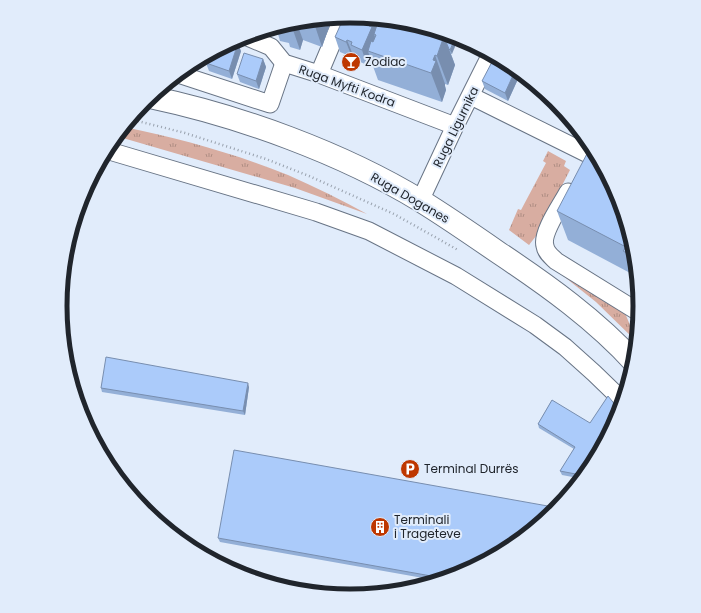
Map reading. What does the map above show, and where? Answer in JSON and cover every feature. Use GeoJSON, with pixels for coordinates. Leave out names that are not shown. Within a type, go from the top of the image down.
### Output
{"type":"FeatureCollection","features":[{"type":"Feature","properties":{"kind":"main road","name":"Ruga Doganes"},"geometry":{"type":"LineString","coordinates":[[157,99],[240,122],[287,138],[328,154],[374,176],[420,201],[524,270],[564,299],[601,329],[630,358]]}},
{"type":"Feature","properties":{"kind":"street"},"geometry":{"type":"LineString","coordinates":[[318,74],[340,24]]}},
{"type":"Feature","properties":{"kind":"street","name":"Ruga Myfti Kodra"},"geometry":{"type":"LineString","coordinates":[[254,40],[271,47],[284,63],[318,74],[455,126]]}},
{"type":"Feature","properties":{"kind":"street","name":"Ruga Ligurnika"},"geometry":{"type":"LineString","coordinates":[[420,201],[489,59]]}},
{"type":"Feature","properties":{"kind":"street"},"geometry":{"type":"LineString","coordinates":[[186,76],[270,104],[284,63]]}},
{"type":"Feature","properties":{"kind":"street"},"geometry":{"type":"LineString","coordinates":[[471,96],[586,166],[545,235],[544,246],[549,255],[556,261],[634,309]]}},
{"type":"Feature","properties":{"kind":"street"},"geometry":{"type":"LineString","coordinates":[[113,152],[316,212],[369,231],[456,276],[535,325],[565,347],[619,397]]}},
{"type":"Feature","properties":{"kind":"green space"},"geometry":{"type":"Polygon","coordinates":[[[130,128],[207,147],[288,175],[367,214],[295,188],[123,138],[130,128]]]}},
{"type":"Feature","properties":{"kind":"green space"},"geometry":{"type":"Polygon","coordinates":[[[548,151],[566,161],[564,166],[570,170],[536,236],[529,245],[509,230],[518,209],[521,210],[546,163],[543,161],[548,151]]]}},
{"type":"Feature","properties":{"kind":"green space"},"geometry":{"type":"Polygon","coordinates":[[[547,263],[625,313],[633,332],[632,337],[596,302],[547,263]]]}},
{"type":"Feature","properties":{"kind":"building"},"geometry":{"type":"Polygon","coordinates":[[[341,23],[370,24],[369,26],[372,27],[362,50],[351,45],[352,42],[347,40],[346,42],[335,37],[341,23]]]}},
{"type":"Feature","properties":{"kind":"building"},"geometry":{"type":"Polygon","coordinates":[[[377,24],[388,25],[443,38],[437,56],[435,55],[433,60],[436,61],[431,73],[368,51],[371,41],[373,42],[376,35],[374,34],[377,24]]]}},
{"type":"Feature","properties":{"kind":"building"},"geometry":{"type":"Polygon","coordinates":[[[445,39],[453,43],[450,50],[445,39]]]}},
{"type":"Feature","properties":{"kind":"building"},"geometry":{"type":"Polygon","coordinates":[[[237,47],[229,71],[206,63],[225,52],[237,47]]]}},
{"type":"Feature","properties":{"kind":"building"},"geometry":{"type":"Polygon","coordinates":[[[244,53],[263,59],[256,81],[237,74],[244,53]]]}},
{"type":"Feature","properties":{"kind":"building"},"geometry":{"type":"Polygon","coordinates":[[[492,61],[513,75],[505,93],[482,81],[492,61]]]}},
{"type":"Feature","properties":{"kind":"building"},"geometry":{"type":"Polygon","coordinates":[[[588,152],[605,181],[619,215],[630,255],[623,251],[626,247],[557,211],[588,152]]]}},
{"type":"Feature","properties":{"kind":"building"},"geometry":{"type":"Polygon","coordinates":[[[106,357],[248,383],[243,411],[101,388],[106,357]]]}},
{"type":"Feature","properties":{"kind":"building"},"geometry":{"type":"Polygon","coordinates":[[[608,396],[616,406],[605,432],[586,464],[578,475],[560,471],[575,447],[538,424],[552,400],[590,423],[608,396]]]}},
{"type":"Feature","properties":{"kind":"building","name":"Terminali i Trageteve"},"geometry":{"type":"Polygon","coordinates":[[[234,450],[551,507],[523,531],[492,552],[476,561],[436,577],[218,538],[234,450]]]}},
{"type":"Feature","properties":{"kind":"place","name":"Zodiac"},"geometry":{"type":"Point","coordinates":[351,62]}},
{"type":"Feature","properties":{"kind":"place","name":"Terminal Durrës"},"geometry":{"type":"Point","coordinates":[410,469]}},
{"type":"Feature","properties":{"kind":"place","name":"Terminali i Trageteve"},"geometry":{"type":"Point","coordinates":[380,527]}}]}
